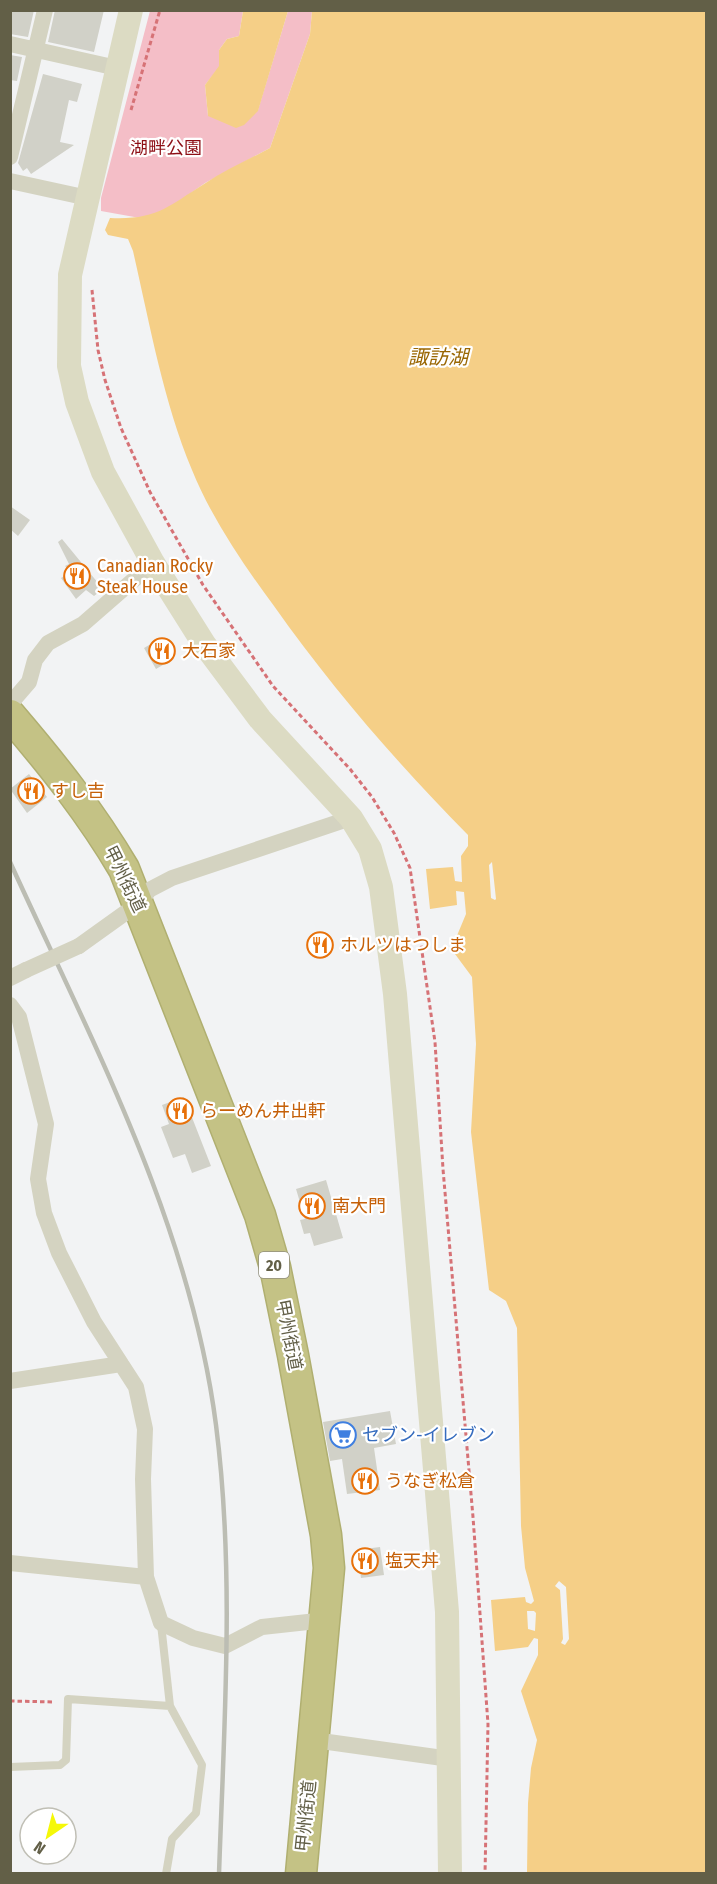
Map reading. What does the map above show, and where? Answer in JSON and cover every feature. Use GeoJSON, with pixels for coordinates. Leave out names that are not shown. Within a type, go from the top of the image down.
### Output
{"type":"FeatureCollection","features":[{"type":"Feature","properties":{"kind":"highway","name":"甲州街道"},"geometry":{"type":"LineString","coordinates":[[10,715],[52,764],[101,829],[124,869],[260,1215],[275,1267],[326,1535],[329,1568],[301,1874]]}},
{"type":"Feature","properties":{"kind":"street"},"geometry":{"type":"LineString","coordinates":[[10,157],[45,10]]}},
{"type":"Feature","properties":{"kind":"street"},"geometry":{"type":"LineString","coordinates":[[130,10],[70,274],[69,366],[77,402],[103,472],[153,563],[204,644],[260,719],[351,818],[370,849],[381,887],[395,994],[447,1612],[450,1874]]}},
{"type":"Feature","properties":{"kind":"street"},"geometry":{"type":"LineString","coordinates":[[10,44],[117,68]]}},
{"type":"Feature","properties":{"kind":"street"},"geometry":{"type":"LineString","coordinates":[[10,181],[88,198]]}},
{"type":"Feature","properties":{"kind":"street"},"geometry":{"type":"LineString","coordinates":[[10,704],[29,682],[35,660],[48,643],[83,624],[153,563]]}},
{"type":"Feature","properties":{"kind":"street"},"geometry":{"type":"LineString","coordinates":[[18,974],[79,946],[139,903],[149,890],[172,878],[351,818]]}},
{"type":"Feature","properties":{"kind":"street"},"geometry":{"type":"LineString","coordinates":[[10,1005],[19,1017],[46,1124],[38,1179],[44,1213],[58,1253],[94,1322],[136,1387],[145,1429],[143,1479],[146,1577],[161,1623],[193,1638],[225,1646],[262,1627],[326,1620]]}},
{"type":"Feature","properties":{"kind":"street"},"geometry":{"type":"LineString","coordinates":[[10,1381],[121,1364]]}},
{"type":"Feature","properties":{"kind":"street"},"geometry":{"type":"LineString","coordinates":[[10,1563],[146,1577]]}},
{"type":"Feature","properties":{"kind":"street"},"geometry":{"type":"LineString","coordinates":[[314,1740],[450,1759]]}},
{"type":"Feature","properties":{"kind":"lane"},"geometry":{"type":"LineString","coordinates":[[161,1623],[170,1706],[202,1765],[196,1813],[172,1839],[166,1874]]}},
{"type":"Feature","properties":{"kind":"lane"},"geometry":{"type":"LineString","coordinates":[[10,1767],[60,1765],[66,1760],[68,1699],[170,1706]]}},
{"type":"Feature","properties":{"kind":"path"},"geometry":{"type":"LineString","coordinates":[[129,117],[160,10]]}},
{"type":"Feature","properties":{"kind":"path"},"geometry":{"type":"LineString","coordinates":[[92,287],[98,350],[105,380],[121,428],[150,492],[203,585],[273,686],[350,769],[372,797],[394,833],[411,868],[435,1042],[473,1517],[488,1724],[485,1874]]}},
{"type":"Feature","properties":{"kind":"path"},"geometry":{"type":"LineString","coordinates":[[10,1701],[53,1702],[68,1699]]}},
{"type":"Feature","properties":{"kind":"green space","name":"湖畔公園"},"geometry":{"type":"Polygon","coordinates":[[[150,11],[243,11],[239,36],[227,39],[219,50],[220,66],[205,85],[208,116],[258,110],[288,11],[312,11],[310,34],[270,148],[205,183],[164,212],[140,218],[101,211],[101,198],[150,11]]]}},
{"type":"Feature","properties":{"kind":"water"},"geometry":{"type":"Polygon","coordinates":[[[243,11],[288,11],[258,111],[244,125],[236,128],[208,116],[205,85],[219,66],[219,50],[227,39],[239,36],[243,11]]]}},
{"type":"Feature","properties":{"kind":"water","name":"諏訪湖"},"geometry":{"type":"Polygon","coordinates":[[[312,11],[706,11],[706,1873],[527,1873],[528,1803],[531,1768],[537,1740],[521,1691],[538,1655],[538,1639],[534,1638],[528,1647],[495,1651],[491,1600],[525,1597],[526,1602],[531,1604],[534,1601],[525,1568],[521,1526],[517,1328],[506,1301],[489,1290],[471,1132],[476,1044],[472,977],[455,954],[456,938],[466,914],[464,892],[456,891],[457,905],[430,909],[426,869],[453,867],[455,881],[462,882],[461,856],[468,846],[468,835],[391,753],[342,696],[262,590],[219,523],[192,470],[173,417],[133,251],[128,239],[108,235],[105,230],[110,218],[139,217],[161,210],[220,174],[270,148],[310,34],[312,11]]]}},
{"type":"Feature","properties":{"kind":"pier"},"geometry":{"type":"Polygon","coordinates":[[[492,862],[495,900],[491,898],[489,865],[492,862]]]}},
{"type":"Feature","properties":{"kind":"pier"},"geometry":{"type":"Polygon","coordinates":[[[559,1581],[566,1587],[569,1639],[565,1645],[561,1643],[563,1639],[560,1590],[555,1586],[559,1581]]]}},
{"type":"Feature","properties":{"kind":"pier"},"geometry":{"type":"Polygon","coordinates":[[[527,1611],[536,1613],[535,1631],[528,1629],[527,1611]]]}},
{"type":"Feature","properties":{"kind":"building"},"geometry":{"type":"Polygon","coordinates":[[[10,10],[34,10],[28,37],[10,34],[10,10]]]}},
{"type":"Feature","properties":{"kind":"building"},"geometry":{"type":"Polygon","coordinates":[[[55,10],[104,10],[94,52],[48,42],[55,10]]]}},
{"type":"Feature","properties":{"kind":"building"},"geometry":{"type":"Polygon","coordinates":[[[10,55],[22,57],[17,81],[10,80],[10,55]]]}},
{"type":"Feature","properties":{"kind":"building"},"geometry":{"type":"Polygon","coordinates":[[[43,74],[82,84],[77,102],[69,100],[60,142],[74,145],[31,174],[27,168],[23,171],[18,163],[43,74]]]}},
{"type":"Feature","properties":{"kind":"building"},"geometry":{"type":"Polygon","coordinates":[[[10,506],[30,520],[18,536],[10,529],[10,506]]]}},
{"type":"Feature","properties":{"kind":"building"},"geometry":{"type":"Polygon","coordinates":[[[62,539],[103,589],[94,596],[86,590],[76,599],[61,578],[71,572],[65,566],[69,564],[58,542],[62,539]]]}},
{"type":"Feature","properties":{"kind":"building"},"geometry":{"type":"Polygon","coordinates":[[[161,638],[173,659],[156,669],[144,648],[161,638]]]}},
{"type":"Feature","properties":{"kind":"building"},"geometry":{"type":"Polygon","coordinates":[[[29,774],[47,797],[27,813],[10,789],[29,774]]]}},
{"type":"Feature","properties":{"kind":"building"},"geometry":{"type":"Polygon","coordinates":[[[184,1097],[211,1166],[192,1173],[185,1154],[173,1158],[161,1127],[169,1124],[162,1105],[184,1097]]]}},
{"type":"Feature","properties":{"kind":"building"},"geometry":{"type":"Polygon","coordinates":[[[326,1180],[343,1238],[314,1246],[310,1233],[304,1234],[300,1220],[305,1219],[296,1189],[326,1180]]]}},
{"type":"Feature","properties":{"kind":"building"},"geometry":{"type":"Polygon","coordinates":[[[390,1411],[396,1444],[374,1448],[380,1490],[347,1494],[342,1459],[330,1461],[323,1422],[390,1411]]]}},
{"type":"Feature","properties":{"kind":"building"},"geometry":{"type":"Polygon","coordinates":[[[380,1547],[384,1575],[361,1578],[357,1550],[380,1547]]]}},
{"type":"Feature","properties":{"kind":"railway"},"geometry":{"type":"LineString","coordinates":[[10,862],[105,1067],[134,1136],[185,1278],[203,1351],[216,1425],[222,1481],[227,1593],[219,1874]]}},
{"type":"Feature","properties":{"kind":"place","name":"Canadian Rocky Steak House"},"geometry":{"type":"Point","coordinates":[77,576]}},
{"type":"Feature","properties":{"kind":"place","name":"大石家"},"geometry":{"type":"Point","coordinates":[162,651]}},
{"type":"Feature","properties":{"kind":"place","name":"すし吉"},"geometry":{"type":"Point","coordinates":[31,791]}},
{"type":"Feature","properties":{"kind":"place","name":"ホルツはつしま"},"geometry":{"type":"Point","coordinates":[320,945]}},
{"type":"Feature","properties":{"kind":"place","name":"らーめん井出軒"},"geometry":{"type":"Point","coordinates":[180,1111]}},
{"type":"Feature","properties":{"kind":"place","name":"南大門"},"geometry":{"type":"Point","coordinates":[312,1206]}},
{"type":"Feature","properties":{"kind":"place","name":"セブン-イレブン"},"geometry":{"type":"Point","coordinates":[343,1435]}},
{"type":"Feature","properties":{"kind":"place","name":"うなぎ松倉"},"geometry":{"type":"Point","coordinates":[365,1481]}},
{"type":"Feature","properties":{"kind":"place","name":"塩天丼"},"geometry":{"type":"Point","coordinates":[365,1561]}}]}
